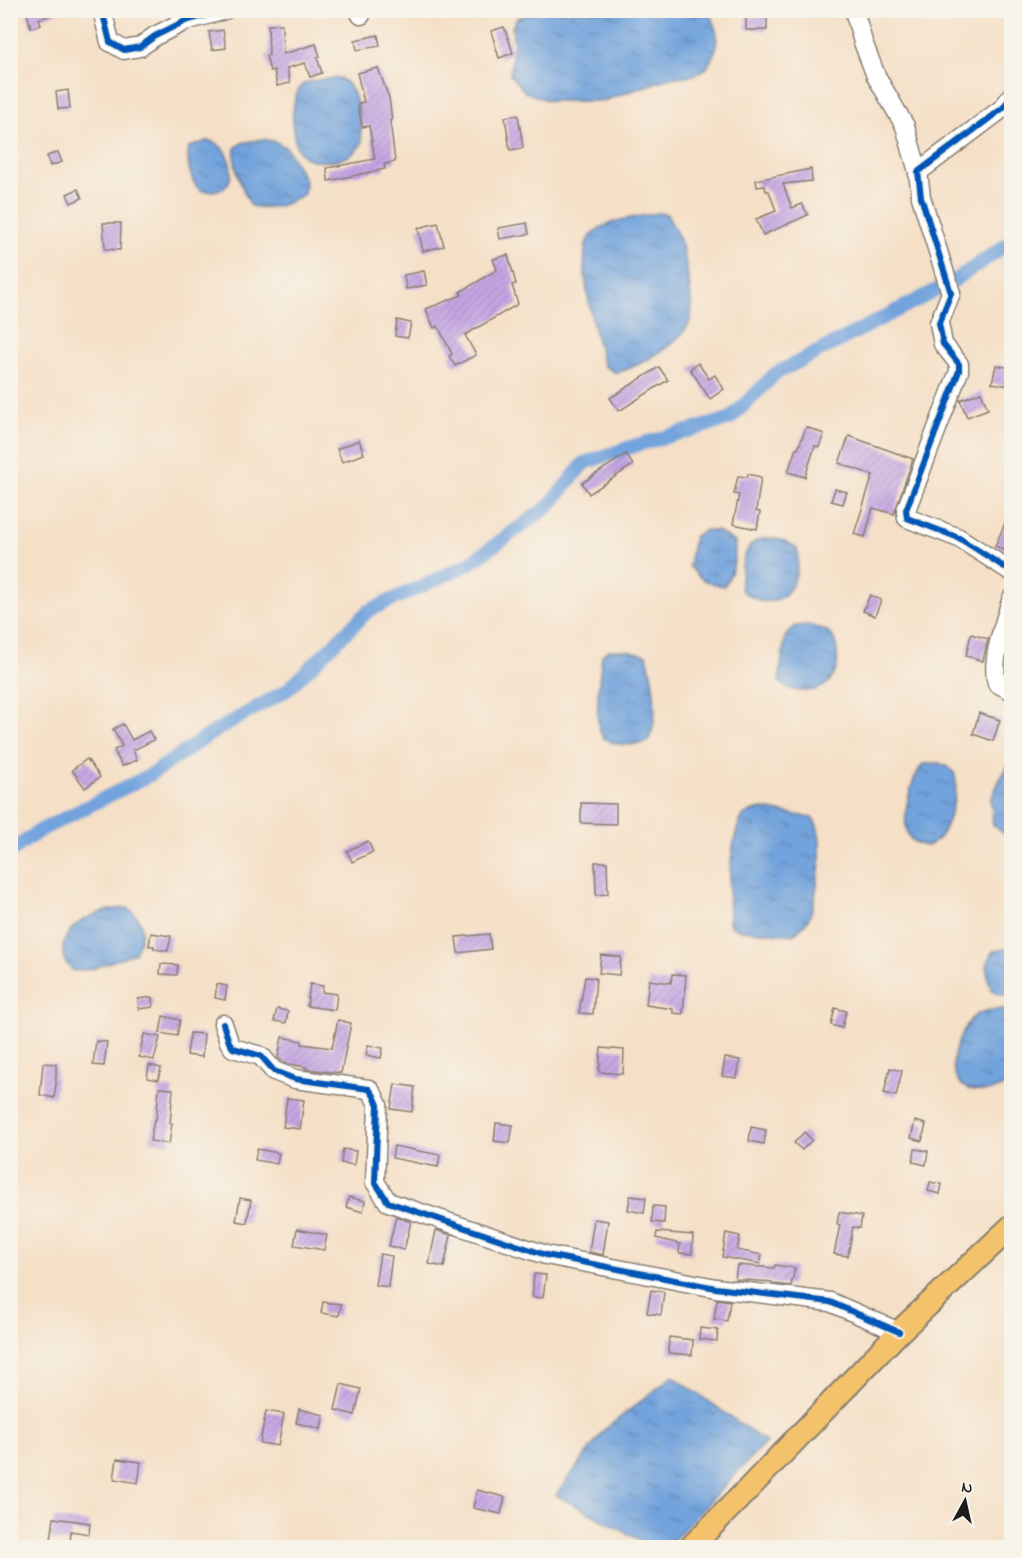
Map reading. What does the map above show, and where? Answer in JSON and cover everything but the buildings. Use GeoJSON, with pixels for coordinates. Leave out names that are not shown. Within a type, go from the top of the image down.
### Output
{"type":"FeatureCollection","features":[{"type":"Feature","properties":{"kind":"main road"},"geometry":{"type":"LineString","coordinates":[[690,1548],[899,1332],[1011,1226]]}},
{"type":"Feature","properties":{"kind":"street"},"geometry":{"type":"LineString","coordinates":[[102,10],[110,42],[124,50],[140,47],[155,36],[185,21],[225,10]]}},
{"type":"Feature","properties":{"kind":"street"},"geometry":{"type":"LineString","coordinates":[[854,10],[876,76],[905,126],[918,172],[921,197],[951,293],[939,323],[943,344],[959,364],[959,371],[906,510],[907,518],[960,538],[1011,572]]}},
{"type":"Feature","properties":{"kind":"street"},"geometry":{"type":"LineString","coordinates":[[918,172],[1003,108],[1011,95]]}},
{"type":"Feature","properties":{"kind":"street"},"geometry":{"type":"LineString","coordinates":[[1011,598],[1000,639],[994,676],[997,683],[1011,691]]}},
{"type":"Feature","properties":{"kind":"street"},"geometry":{"type":"LineString","coordinates":[[223,1024],[232,1048],[261,1056],[274,1071],[295,1079],[369,1089],[378,1105],[375,1182],[388,1202],[546,1255],[716,1288],[831,1302],[899,1332]]}},
{"type":"Feature","properties":{"kind":"water"},"geometry":{"type":"Polygon","coordinates":[[[550,11],[709,11],[717,33],[716,49],[707,68],[694,75],[669,78],[603,101],[550,101],[525,92],[510,75],[514,44],[512,27],[517,18],[550,11]]]}},
{"type":"Feature","properties":{"kind":"water"},"geometry":{"type":"Polygon","coordinates":[[[340,78],[347,83],[355,98],[362,143],[349,156],[332,161],[308,159],[297,148],[293,129],[294,107],[299,89],[307,82],[340,78]]]}},
{"type":"Feature","properties":{"kind":"water"},"geometry":{"type":"Polygon","coordinates":[[[263,139],[287,148],[306,182],[304,194],[285,204],[272,207],[251,206],[241,185],[236,170],[235,148],[242,143],[263,139]]]}},
{"type":"Feature","properties":{"kind":"water"},"geometry":{"type":"Polygon","coordinates":[[[207,141],[219,145],[230,162],[231,176],[229,183],[223,189],[203,191],[192,178],[188,158],[189,147],[207,141]]]}},
{"type":"Feature","properties":{"kind":"water"},"geometry":{"type":"Polygon","coordinates":[[[659,213],[667,214],[681,243],[690,295],[690,321],[669,346],[647,360],[616,373],[604,366],[597,339],[588,299],[584,261],[586,246],[590,236],[604,226],[613,222],[659,213]]]}},
{"type":"Feature","properties":{"kind":"water"},"geometry":{"type":"Polygon","coordinates":[[[706,530],[717,531],[735,542],[733,565],[724,586],[704,580],[689,566],[694,536],[706,530]]]}},
{"type":"Feature","properties":{"kind":"water"},"geometry":{"type":"Polygon","coordinates":[[[773,538],[797,548],[798,562],[796,575],[785,594],[776,600],[766,601],[754,598],[741,590],[742,570],[745,556],[752,544],[760,539],[773,538]]]}},
{"type":"Feature","properties":{"kind":"water"},"geometry":{"type":"Polygon","coordinates":[[[808,625],[827,631],[833,637],[837,651],[837,667],[831,680],[820,688],[794,690],[779,681],[785,637],[795,626],[808,625]]]}},
{"type":"Feature","properties":{"kind":"water"},"geometry":{"type":"Polygon","coordinates":[[[609,650],[627,650],[647,655],[652,676],[655,712],[654,723],[647,742],[620,744],[610,742],[601,734],[598,713],[600,673],[602,655],[609,650]]]}},
{"type":"Feature","properties":{"kind":"water"},"geometry":{"type":"Polygon","coordinates":[[[1011,761],[1011,839],[993,825],[991,800],[1011,761]]]}},
{"type":"Feature","properties":{"kind":"water"},"geometry":{"type":"Polygon","coordinates":[[[939,763],[952,770],[956,784],[955,794],[943,832],[938,839],[927,846],[916,843],[910,838],[907,831],[906,811],[914,779],[923,764],[939,763]]]}},
{"type":"Feature","properties":{"kind":"water"},"geometry":{"type":"Polygon","coordinates":[[[763,809],[812,818],[817,826],[820,866],[815,896],[809,918],[793,935],[742,930],[730,926],[730,867],[736,834],[745,814],[763,809]]]}},
{"type":"Feature","properties":{"kind":"water"},"geometry":{"type":"Polygon","coordinates":[[[128,908],[138,918],[142,928],[135,953],[92,969],[74,971],[66,963],[63,951],[66,937],[72,929],[88,917],[98,913],[128,908]]]}},
{"type":"Feature","properties":{"kind":"water"},"geometry":{"type":"Polygon","coordinates":[[[1011,949],[1011,996],[992,990],[988,980],[988,965],[993,951],[1011,949]]]}},
{"type":"Feature","properties":{"kind":"water"},"geometry":{"type":"Polygon","coordinates":[[[1011,1010],[1011,1084],[989,1091],[967,1088],[960,1083],[954,1068],[956,1048],[966,1025],[980,1013],[1011,1010]]]}},
{"type":"Feature","properties":{"kind":"water"},"geometry":{"type":"Polygon","coordinates":[[[673,1376],[766,1442],[667,1547],[653,1547],[556,1495],[604,1430],[673,1376]]]}},
{"type":"Feature","properties":{"kind":"waterway"},"geometry":{"type":"LineString","coordinates":[[10,852],[39,831],[150,775],[212,733],[287,690],[368,611],[467,565],[548,507],[584,463],[637,445],[730,419],[775,374],[952,282],[1012,241]]}},
{"type":"Feature","properties":{"kind":"cycle path"},"geometry":{"type":"LineString","coordinates":[[102,10],[110,42],[124,50],[140,47],[155,36],[185,21],[225,10]]}},
{"type":"Feature","properties":{"kind":"cycle path"},"geometry":{"type":"LineString","coordinates":[[1012,95],[1003,108],[918,172],[921,197],[951,293],[939,323],[943,344],[959,364],[959,371],[906,510],[907,518],[959,538],[1012,572]]}},
{"type":"Feature","properties":{"kind":"cycle path"},"geometry":{"type":"LineString","coordinates":[[223,1024],[233,1048],[261,1056],[274,1071],[295,1079],[369,1089],[378,1105],[375,1182],[388,1202],[546,1255],[716,1288],[830,1302],[899,1332]]}}]}
